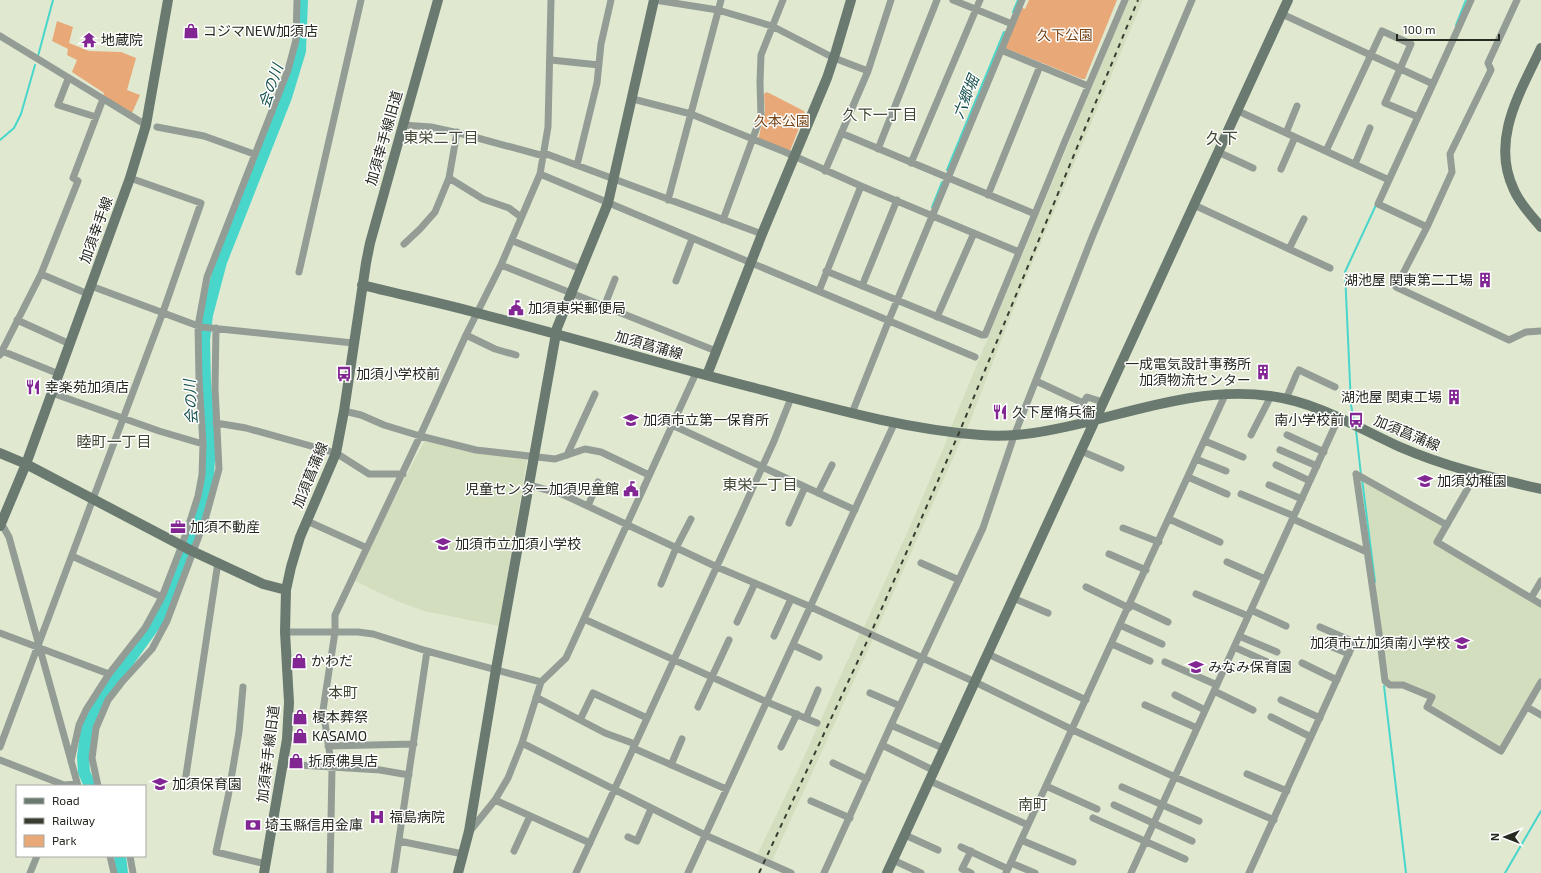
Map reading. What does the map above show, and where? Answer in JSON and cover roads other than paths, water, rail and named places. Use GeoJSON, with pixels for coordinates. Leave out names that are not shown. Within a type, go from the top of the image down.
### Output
{"type":"FeatureCollection","features":[{"type":"Feature","properties":{"kind":"street","name":"加須幸手線"},"geometry":{"type":"LineString","coordinates":[[1,523],[26,464],[130,178],[146,125],[168,0]]}},
{"type":"Feature","properties":{"kind":"street"},"geometry":{"type":"LineString","coordinates":[[98,785],[92,758],[96,728],[108,700],[152,649],[167,621],[188,548],[202,475],[203,444],[199,379],[200,327],[207,276],[288,70],[296,40],[297,0]]}},
{"type":"Feature","properties":{"kind":"street"},"geometry":{"type":"LineString","coordinates":[[299,272],[361,0]]}},
{"type":"Feature","properties":{"kind":"street","name":"加須幸手線旧道"},"geometry":{"type":"LineString","coordinates":[[362,285],[376,216],[438,0]]}},
{"type":"Feature","properties":{"kind":"street"},"geometry":{"type":"LineString","coordinates":[[330,873],[332,768],[323,710],[335,632],[335,615],[403,474],[466,336],[502,265],[540,174],[548,127],[551,60],[551,0]]}},
{"type":"Feature","properties":{"kind":"street"},"geometry":{"type":"LineString","coordinates":[[577,165],[597,83],[601,44],[611,0]]}},
{"type":"Feature","properties":{"kind":"street"},"geometry":{"type":"LineString","coordinates":[[458,873],[470,831],[496,669],[556,334],[608,203],[615,179],[655,0],[718,10],[772,26],[834,58],[868,71]]}},
{"type":"Feature","properties":{"kind":"street"},"geometry":{"type":"LineString","coordinates":[[668,200],[721,0]]}},
{"type":"Feature","properties":{"kind":"street"},"geometry":{"type":"LineString","coordinates":[[723,220],[762,112],[760,82],[761,55],[783,0]]}},
{"type":"Feature","properties":{"kind":"street"},"geometry":{"type":"LineString","coordinates":[[707,376],[750,262],[814,111],[834,58],[851,0]]}},
{"type":"Feature","properties":{"kind":"street"},"geometry":{"type":"LineString","coordinates":[[825,171],[868,71],[891,0]]}},
{"type":"Feature","properties":{"kind":"street"},"geometry":{"type":"LineString","coordinates":[[878,149],[937,0]]}},
{"type":"Feature","properties":{"kind":"street"},"geometry":{"type":"LineString","coordinates":[[953,0],[1012,24]]}},
{"type":"Feature","properties":{"kind":"street"},"geometry":{"type":"LineString","coordinates":[[911,163],[980,0]]}},
{"type":"Feature","properties":{"kind":"street"},"geometry":{"type":"LineString","coordinates":[[852,413],[1022,0]]}},
{"type":"Feature","properties":{"kind":"street"},"geometry":{"type":"LineString","coordinates":[[826,271],[985,335],[1125,0]]}},
{"type":"Feature","properties":{"kind":"street"},"geometry":{"type":"LineString","coordinates":[[824,873],[983,528],[1014,436],[1100,218],[1192,0]]}},
{"type":"Feature","properties":{"kind":"street"},"geometry":{"type":"LineString","coordinates":[[887,873],[1288,0]]}},
{"type":"Feature","properties":{"kind":"street"},"geometry":{"type":"LineString","coordinates":[[1427,227],[1378,204],[1471,0]]}},
{"type":"Feature","properties":{"kind":"street"},"geometry":{"type":"LineString","coordinates":[[1517,0],[1488,64],[1490,70],[1450,154],[1452,172],[1427,227],[1396,287],[1509,340],[1526,332],[1541,331]]}},
{"type":"Feature","properties":{"kind":"street"},"geometry":{"type":"LineString","coordinates":[[1282,14],[1433,84]]}},
{"type":"Feature","properties":{"kind":"street"},"geometry":{"type":"LineString","coordinates":[[1326,151],[1382,31],[1411,44],[1385,103],[1418,117]]}},
{"type":"Feature","properties":{"kind":"street"},"geometry":{"type":"LineString","coordinates":[[0,36],[146,125]]}},
{"type":"Feature","properties":{"kind":"street"},"geometry":{"type":"LineString","coordinates":[[1541,48],[1508,121],[1505,138],[1507,172],[1514,190],[1522,205],[1541,227]]}},
{"type":"Feature","properties":{"kind":"street"},"geometry":{"type":"LineString","coordinates":[[1001,50],[1088,86]]}},
{"type":"Feature","properties":{"kind":"street"},"geometry":{"type":"LineString","coordinates":[[551,60],[599,65]]}},
{"type":"Feature","properties":{"kind":"street"},"geometry":{"type":"LineString","coordinates":[[988,195],[1040,66]]}},
{"type":"Feature","properties":{"kind":"street"},"geometry":{"type":"LineString","coordinates":[[68,78],[58,105],[96,117]]}},
{"type":"Feature","properties":{"kind":"street"},"geometry":{"type":"LineString","coordinates":[[59,374],[1,353],[41,274],[78,181],[73,178],[103,99]]}},
{"type":"Feature","properties":{"kind":"street"},"geometry":{"type":"LineString","coordinates":[[633,99],[691,114],[1020,252]]}},
{"type":"Feature","properties":{"kind":"street"},"geometry":{"type":"LineString","coordinates":[[1286,133],[1297,106]]}},
{"type":"Feature","properties":{"kind":"street"},"geometry":{"type":"LineString","coordinates":[[1238,111],[1389,180]]}},
{"type":"Feature","properties":{"kind":"street"},"geometry":{"type":"LineString","coordinates":[[403,125],[431,127],[458,132],[544,154],[762,234]]}},
{"type":"Feature","properties":{"kind":"street"},"geometry":{"type":"LineString","coordinates":[[157,127],[204,136],[254,154]]}},
{"type":"Feature","properties":{"kind":"street"},"geometry":{"type":"LineString","coordinates":[[1355,164],[1370,128]]}},
{"type":"Feature","properties":{"kind":"street"},"geometry":{"type":"LineString","coordinates":[[404,244],[435,212],[449,178],[458,132]]}},
{"type":"Feature","properties":{"kind":"street"},"geometry":{"type":"LineString","coordinates":[[841,133],[1035,214]]}},
{"type":"Feature","properties":{"kind":"street"},"geometry":{"type":"LineString","coordinates":[[1281,169],[1295,137]]}},
{"type":"Feature","properties":{"kind":"street"},"geometry":{"type":"LineString","coordinates":[[1218,152],[1253,168]]}},
{"type":"Feature","properties":{"kind":"street"},"geometry":{"type":"LineString","coordinates":[[540,174],[975,357]]}},
{"type":"Feature","properties":{"kind":"street"},"geometry":{"type":"LineString","coordinates":[[0,747],[163,312],[201,204],[130,178]]}},
{"type":"Feature","properties":{"kind":"street"},"geometry":{"type":"LineString","coordinates":[[449,178],[483,199],[509,208],[521,217]]}},
{"type":"Feature","properties":{"kind":"street"},"geometry":{"type":"LineString","coordinates":[[818,291],[861,186]]}},
{"type":"Feature","properties":{"kind":"street"},"geometry":{"type":"LineString","coordinates":[[862,286],[897,200]]}},
{"type":"Feature","properties":{"kind":"street"},"geometry":{"type":"LineString","coordinates":[[1194,205],[1330,268]]}},
{"type":"Feature","properties":{"kind":"street"},"geometry":{"type":"LineString","coordinates":[[1289,249],[1304,219]]}},
{"type":"Feature","properties":{"kind":"street"},"geometry":{"type":"LineString","coordinates":[[937,316],[974,233]]}},
{"type":"Feature","properties":{"kind":"street"},"geometry":{"type":"LineString","coordinates":[[676,281],[692,239]]}},
{"type":"Feature","properties":{"kind":"street"},"geometry":{"type":"LineString","coordinates":[[513,241],[581,269]]}},
{"type":"Feature","properties":{"kind":"street"},"geometry":{"type":"LineString","coordinates":[[502,265],[716,351]]}},
{"type":"Feature","properties":{"kind":"street"},"geometry":{"type":"LineString","coordinates":[[41,274],[163,312],[200,327],[354,344]]}},
{"type":"Feature","properties":{"kind":"street"},"geometry":{"type":"LineString","coordinates":[[604,307],[615,279]]}},
{"type":"Feature","properties":{"kind":"street","name":"加須菖蒲線"},"geometry":{"type":"LineString","coordinates":[[286,590],[295,551],[336,453],[344,411],[362,285],[478,313],[791,398],[895,422],[959,433],[1014,436],[1053,430],[1190,398],[1226,393],[1244,393],[1286,398],[1339,417],[1419,455],[1476,474],[1541,489]]}},
{"type":"Feature","properties":{"kind":"street"},"geometry":{"type":"LineString","coordinates":[[17,320],[70,344]]}},
{"type":"Feature","properties":{"kind":"street"},"geometry":{"type":"LineString","coordinates":[[72,761],[79,725],[86,710],[109,674],[145,628],[188,548],[205,520],[220,469],[216,423],[214,328]]}},
{"type":"Feature","properties":{"kind":"street"},"geometry":{"type":"LineString","coordinates":[[466,336],[516,355]]}},
{"type":"Feature","properties":{"kind":"street"},"geometry":{"type":"LineString","coordinates":[[1286,398],[1298,372],[1334,387]]}},
{"type":"Feature","properties":{"kind":"street"},"geometry":{"type":"LineString","coordinates":[[470,831],[495,800],[508,778],[522,743],[541,682],[566,658],[696,373]]}},
{"type":"Feature","properties":{"kind":"street"},"geometry":{"type":"LineString","coordinates":[[1036,382],[1083,403],[1087,397],[1103,402]]}},
{"type":"Feature","properties":{"kind":"street"},"geometry":{"type":"LineString","coordinates":[[52,393],[159,431],[203,444]]}},
{"type":"Feature","properties":{"kind":"street"},"geometry":{"type":"LineString","coordinates":[[1008,868],[1073,730],[1226,393]]}},
{"type":"Feature","properties":{"kind":"street"},"geometry":{"type":"LineString","coordinates":[[567,455],[595,394]]}},
{"type":"Feature","properties":{"kind":"street"},"geometry":{"type":"LineString","coordinates":[[1251,435],[1271,396]]}},
{"type":"Feature","properties":{"kind":"street"},"geometry":{"type":"LineString","coordinates":[[576,873],[717,567],[791,398]]}},
{"type":"Feature","properties":{"kind":"street"},"geometry":{"type":"LineString","coordinates":[[344,411],[361,415],[384,425],[420,436],[466,448],[555,459],[586,449],[601,452],[649,475]]}},
{"type":"Feature","properties":{"kind":"street"},"geometry":{"type":"LineString","coordinates":[[1131,873],[1339,417]]}},
{"type":"Feature","properties":{"kind":"street"},"geometry":{"type":"LineString","coordinates":[[688,873],[895,422]]}},
{"type":"Feature","properties":{"kind":"street"},"geometry":{"type":"LineString","coordinates":[[216,423],[246,428],[336,453],[369,474],[403,474]]}},
{"type":"Feature","properties":{"kind":"street"},"geometry":{"type":"LineString","coordinates":[[672,425],[855,510]]}},
{"type":"Feature","properties":{"kind":"street"},"geometry":{"type":"LineString","coordinates":[[1287,435],[1324,452]]}},
{"type":"Feature","properties":{"kind":"street"},"geometry":{"type":"LineString","coordinates":[[1205,440],[1243,457]]}},
{"type":"Feature","properties":{"kind":"street"},"geometry":{"type":"LineString","coordinates":[[1280,450],[1317,466]]}},
{"type":"Feature","properties":{"kind":"street"},"geometry":{"type":"LineString","coordinates":[[1080,451],[1121,468]]}},
{"type":"Feature","properties":{"kind":"street"},"geometry":{"type":"LineString","coordinates":[[0,453],[26,464],[188,548],[263,584],[286,590]]}},
{"type":"Feature","properties":{"kind":"street"},"geometry":{"type":"LineString","coordinates":[[1196,459],[1226,472]]}},
{"type":"Feature","properties":{"kind":"street"},"geometry":{"type":"LineString","coordinates":[[818,493],[832,465]]}},
{"type":"Feature","properties":{"kind":"street"},"geometry":{"type":"LineString","coordinates":[[1276,465],[1310,481]]}},
{"type":"Feature","properties":{"kind":"street"},"geometry":{"type":"LineString","coordinates":[[1448,525],[1356,474],[1385,681],[1390,685],[1403,686],[1432,697],[1427,707],[1501,750],[1541,682]]}},
{"type":"Feature","properties":{"kind":"street"},"geometry":{"type":"LineString","coordinates":[[1476,474],[1437,542],[1541,604]]}},
{"type":"Feature","properties":{"kind":"street"},"geometry":{"type":"LineString","coordinates":[[1188,477],[1227,494]]}},
{"type":"Feature","properties":{"kind":"street"},"geometry":{"type":"LineString","coordinates":[[588,506],[598,482]]}},
{"type":"Feature","properties":{"kind":"street"},"geometry":{"type":"LineString","coordinates":[[529,485],[562,494],[717,567],[811,607],[975,682],[1073,730],[1175,777],[1274,820]]}},
{"type":"Feature","properties":{"kind":"street"},"geometry":{"type":"LineString","coordinates":[[1269,485],[1302,499]]}},
{"type":"Feature","properties":{"kind":"street"},"geometry":{"type":"LineString","coordinates":[[789,523],[805,487]]}},
{"type":"Feature","properties":{"kind":"street"},"geometry":{"type":"LineString","coordinates":[[1241,494],[1367,552]]}},
{"type":"Feature","properties":{"kind":"street"},"geometry":{"type":"LineString","coordinates":[[661,584],[676,548],[691,519]]}},
{"type":"Feature","properties":{"kind":"street"},"geometry":{"type":"LineString","coordinates":[[1169,519],[1220,542]]}},
{"type":"Feature","properties":{"kind":"street"},"geometry":{"type":"LineString","coordinates":[[307,521],[368,548]]}},
{"type":"Feature","properties":{"kind":"street"},"geometry":{"type":"LineString","coordinates":[[1,523],[10,537],[78,785]]}},
{"type":"Feature","properties":{"kind":"street"},"geometry":{"type":"LineString","coordinates":[[1123,528],[1159,542]]}},
{"type":"Feature","properties":{"kind":"street"},"geometry":{"type":"LineString","coordinates":[[1109,554],[1146,570]]}},
{"type":"Feature","properties":{"kind":"street"},"geometry":{"type":"LineString","coordinates":[[72,556],[162,597]]}},
{"type":"Feature","properties":{"kind":"street"},"geometry":{"type":"LineString","coordinates":[[185,782],[218,562]]}},
{"type":"Feature","properties":{"kind":"street"},"geometry":{"type":"LineString","coordinates":[[1227,562],[1265,579]]}},
{"type":"Feature","properties":{"kind":"street"},"geometry":{"type":"LineString","coordinates":[[921,563],[959,580]]}},
{"type":"Feature","properties":{"kind":"street"},"geometry":{"type":"LineString","coordinates":[[1531,598],[1541,581]]}},
{"type":"Feature","properties":{"kind":"street"},"geometry":{"type":"LineString","coordinates":[[738,622],[755,584]]}},
{"type":"Feature","properties":{"kind":"street"},"geometry":{"type":"LineString","coordinates":[[1086,587],[1168,622]]}},
{"type":"Feature","properties":{"kind":"street","name":"加須幸手線旧道"},"geometry":{"type":"LineString","coordinates":[[265,868],[287,739],[289,702],[285,632],[286,590]]}},
{"type":"Feature","properties":{"kind":"street"},"geometry":{"type":"LineString","coordinates":[[1196,594],[1286,626]]}},
{"type":"Feature","properties":{"kind":"street"},"geometry":{"type":"LineString","coordinates":[[1013,598],[1048,613]]}},
{"type":"Feature","properties":{"kind":"street"},"geometry":{"type":"LineString","coordinates":[[774,636],[791,599]]}},
{"type":"Feature","properties":{"kind":"street"},"geometry":{"type":"LineString","coordinates":[[584,619],[767,702],[817,723]]}},
{"type":"Feature","properties":{"kind":"street"},"geometry":{"type":"LineString","coordinates":[[1120,626],[1162,644]]}},
{"type":"Feature","properties":{"kind":"street"},"geometry":{"type":"LineString","coordinates":[[1249,873],[1354,642],[1320,627]]}},
{"type":"Feature","properties":{"kind":"street"},"geometry":{"type":"LineString","coordinates":[[285,632],[358,632],[373,634],[427,651],[541,682]]}},
{"type":"Feature","properties":{"kind":"street"},"geometry":{"type":"LineString","coordinates":[[0,633],[39,646],[109,674]]}},
{"type":"Feature","properties":{"kind":"street"},"geometry":{"type":"LineString","coordinates":[[1239,636],[1277,652]]}},
{"type":"Feature","properties":{"kind":"street"},"geometry":{"type":"LineString","coordinates":[[1313,639],[1349,654]]}},
{"type":"Feature","properties":{"kind":"street"},"geometry":{"type":"LineString","coordinates":[[698,707],[729,640]]}},
{"type":"Feature","properties":{"kind":"street"},"geometry":{"type":"LineString","coordinates":[[1112,644],[1150,661]]}},
{"type":"Feature","properties":{"kind":"street"},"geometry":{"type":"LineString","coordinates":[[793,646],[819,657]]}},
{"type":"Feature","properties":{"kind":"street"},"geometry":{"type":"LineString","coordinates":[[1234,647],[1272,664]]}},
{"type":"Feature","properties":{"kind":"street"},"geometry":{"type":"LineString","coordinates":[[394,873],[427,651]]}},
{"type":"Feature","properties":{"kind":"street"},"geometry":{"type":"LineString","coordinates":[[988,654],[1086,700]]}},
{"type":"Feature","properties":{"kind":"street"},"geometry":{"type":"LineString","coordinates":[[1165,662],[1216,688],[1253,710]]}},
{"type":"Feature","properties":{"kind":"street"},"geometry":{"type":"LineString","coordinates":[[1302,664],[1337,680]]}},
{"type":"Feature","properties":{"kind":"street"},"geometry":{"type":"LineString","coordinates":[[243,687],[240,732],[216,852],[265,868]]}},
{"type":"Feature","properties":{"kind":"street"},"geometry":{"type":"LineString","coordinates":[[806,718],[818,690]]}},
{"type":"Feature","properties":{"kind":"street"},"geometry":{"type":"LineString","coordinates":[[580,720],[593,693],[647,718]]}},
{"type":"Feature","properties":{"kind":"street"},"geometry":{"type":"LineString","coordinates":[[870,693],[900,706]]}},
{"type":"Feature","properties":{"kind":"street"},"geometry":{"type":"LineString","coordinates":[[1175,696],[1206,710]]}},
{"type":"Feature","properties":{"kind":"street"},"geometry":{"type":"LineString","coordinates":[[536,697],[671,765],[726,789]]}},
{"type":"Feature","properties":{"kind":"street"},"geometry":{"type":"LineString","coordinates":[[1281,700],[1320,718]]}},
{"type":"Feature","properties":{"kind":"street"},"geometry":{"type":"LineString","coordinates":[[1145,705],[1197,728]]}},
{"type":"Feature","properties":{"kind":"street"},"geometry":{"type":"LineString","coordinates":[[1527,707],[1541,715]]}},
{"type":"Feature","properties":{"kind":"street"},"geometry":{"type":"LineString","coordinates":[[782,747],[797,714]]}},
{"type":"Feature","properties":{"kind":"street"},"geometry":{"type":"LineString","coordinates":[[1271,717],[1311,737]]}},
{"type":"Feature","properties":{"kind":"street"},"geometry":{"type":"LineString","coordinates":[[891,725],[945,749]]}},
{"type":"Feature","properties":{"kind":"street"},"geometry":{"type":"LineString","coordinates":[[671,765],[682,739]]}},
{"type":"Feature","properties":{"kind":"street"},"geometry":{"type":"LineString","coordinates":[[522,743],[705,836],[790,873]]}},
{"type":"Feature","properties":{"kind":"street"},"geometry":{"type":"LineString","coordinates":[[328,746],[414,744]]}},
{"type":"Feature","properties":{"kind":"street"},"geometry":{"type":"LineString","coordinates":[[882,746],[935,771]]}},
{"type":"Feature","properties":{"kind":"street"},"geometry":{"type":"LineString","coordinates":[[0,760],[62,785]]}},
{"type":"Feature","properties":{"kind":"street"},"geometry":{"type":"LineString","coordinates":[[834,763],[867,779]]}},
{"type":"Feature","properties":{"kind":"street"},"geometry":{"type":"LineString","coordinates":[[283,764],[380,770],[409,776]]}},
{"type":"Feature","properties":{"kind":"street"},"geometry":{"type":"LineString","coordinates":[[1247,774],[1287,791]]}},
{"type":"Feature","properties":{"kind":"street"},"geometry":{"type":"LineString","coordinates":[[930,781],[1028,825]]}},
{"type":"Feature","properties":{"kind":"street"},"geometry":{"type":"LineString","coordinates":[[1046,786],[1097,809]]}},
{"type":"Feature","properties":{"kind":"street"},"geometry":{"type":"LineString","coordinates":[[1122,787],[1199,821]]}},
{"type":"Feature","properties":{"kind":"street"},"geometry":{"type":"LineString","coordinates":[[495,800],[590,843]]}},
{"type":"Feature","properties":{"kind":"street"},"geometry":{"type":"LineString","coordinates":[[811,801],[850,818]]}},
{"type":"Feature","properties":{"kind":"street"},"geometry":{"type":"LineString","coordinates":[[1114,805],[1192,841]]}},
{"type":"Feature","properties":{"kind":"street"},"geometry":{"type":"LineString","coordinates":[[628,837],[637,841],[651,809]]}},
{"type":"Feature","properties":{"kind":"street"},"geometry":{"type":"LineString","coordinates":[[514,851],[530,816]]}},
{"type":"Feature","properties":{"kind":"street"},"geometry":{"type":"LineString","coordinates":[[1093,818],[1185,859]]}},
{"type":"Feature","properties":{"kind":"street"},"geometry":{"type":"LineString","coordinates":[[905,835],[938,850]]}},
{"type":"Feature","properties":{"kind":"street"},"geometry":{"type":"LineString","coordinates":[[1021,840],[1073,862]]}},
{"type":"Feature","properties":{"kind":"street"},"geometry":{"type":"LineString","coordinates":[[399,841],[464,854]]}},
{"type":"Feature","properties":{"kind":"street"},"geometry":{"type":"LineString","coordinates":[[961,847],[1008,868],[1035,873]]}},
{"type":"Feature","properties":{"kind":"street"},"geometry":{"type":"LineString","coordinates":[[971,851],[962,869],[971,873]]}},
{"type":"Feature","properties":{"kind":"street"},"geometry":{"type":"LineString","coordinates":[[30,873],[37,857]]}},
{"type":"Feature","properties":{"kind":"street"},"geometry":{"type":"LineString","coordinates":[[110,857],[114,873]]}},
{"type":"Feature","properties":{"kind":"street"},"geometry":{"type":"LineString","coordinates":[[130,857],[133,873]]}},
{"type":"Feature","properties":{"kind":"street"},"geometry":{"type":"LineString","coordinates":[[893,860],[921,873]]}},
{"type":"Feature","properties":{"kind":"waterway"},"geometry":{"type":"LineString","coordinates":[[38,56],[53,0]]}},
{"type":"Feature","properties":{"kind":"waterway","name":"会の川"},"geometry":{"type":"LineString","coordinates":[[90,785],[84,772],[83,757],[87,726],[94,709],[158,620],[179,577],[207,490],[210,446],[205,381],[204,340],[207,315],[221,262],[286,97],[300,51],[302,0]]}},
{"type":"Feature","properties":{"kind":"waterway","name":"六郷堀"},"geometry":{"type":"LineString","coordinates":[[1013,12],[1018,0]]}},
{"type":"Feature","properties":{"kind":"waterway"},"geometry":{"type":"LineString","coordinates":[[1456,25],[1466,0]]}},
{"type":"Feature","properties":{"kind":"waterway","name":"六郷堀"},"geometry":{"type":"LineString","coordinates":[[947,170],[1004,32]]}},
{"type":"Feature","properties":{"kind":"waterway"},"geometry":{"type":"LineString","coordinates":[[0,140],[14,128],[21,114],[35,65]]}},
{"type":"Feature","properties":{"kind":"waterway","name":"六郷堀"},"geometry":{"type":"LineString","coordinates":[[932,207],[942,182]]}},
{"type":"Feature","properties":{"kind":"waterway"},"geometry":{"type":"LineString","coordinates":[[1354,421],[1351,405],[1345,272],[1376,205]]}},
{"type":"Feature","properties":{"kind":"waterway"},"geometry":{"type":"LineString","coordinates":[[1356,430],[1361,475]]}},
{"type":"Feature","properties":{"kind":"waterway"},"geometry":{"type":"LineString","coordinates":[[1362,479],[1375,582]]}},
{"type":"Feature","properties":{"kind":"waterway"},"geometry":{"type":"LineString","coordinates":[[1384,686],[1406,873]]}},
{"type":"Feature","properties":{"kind":"waterway"},"geometry":{"type":"LineString","coordinates":[[1505,873],[1541,811]]}},
{"type":"Feature","properties":{"kind":"waterway","name":"会の川"},"geometry":{"type":"LineString","coordinates":[[120,857],[122,873]]}},
{"type":"Feature","properties":{"kind":"railway"},"geometry":{"type":"LineString","coordinates":[[759,873],[870,635],[959,433],[1138,0]]}},
{"type":"Feature","properties":{"kind":"place","name":"コジマNEW加須店"},"geometry":{"type":"Point","coordinates":[191,31]}},
{"type":"Feature","properties":{"kind":"place","name":"地蔵院"},"geometry":{"type":"Point","coordinates":[89,40]}},
{"type":"Feature","properties":{"kind":"place","name":"湖池屋 関東第二工場"},"geometry":{"type":"Point","coordinates":[1485,280]}},
{"type":"Feature","properties":{"kind":"place","name":"加須東栄郵便局"},"geometry":{"type":"Point","coordinates":[516,308]}},
{"type":"Feature","properties":{"kind":"place","name":"一成電気設計事務所 加須物流センター"},"geometry":{"type":"Point","coordinates":[1263,372]}},
{"type":"Feature","properties":{"kind":"place","name":"加須小学校前"},"geometry":{"type":"Point","coordinates":[344,374]}},
{"type":"Feature","properties":{"kind":"place","name":"幸楽苑加須店"},"geometry":{"type":"Point","coordinates":[33,387]}},
{"type":"Feature","properties":{"kind":"place","name":"湖池屋 関東工場"},"geometry":{"type":"Point","coordinates":[1454,397]}},
{"type":"Feature","properties":{"kind":"place","name":"久下屋脩兵衞"},"geometry":{"type":"Point","coordinates":[1000,412]}},
{"type":"Feature","properties":{"kind":"place","name":"加須市立第一保育所"},"geometry":{"type":"Point","coordinates":[631,420]}},
{"type":"Feature","properties":{"kind":"place","name":"南小学校前"},"geometry":{"type":"Point","coordinates":[1356,420]}},
{"type":"Feature","properties":{"kind":"place","name":"加須幼稚園"},"geometry":{"type":"Point","coordinates":[1425,481]}},
{"type":"Feature","properties":{"kind":"place","name":"児童センター加須児童館"},"geometry":{"type":"Point","coordinates":[631,489]}},
{"type":"Feature","properties":{"kind":"place","name":"加須不動産"},"geometry":{"type":"Point","coordinates":[178,527]}},
{"type":"Feature","properties":{"kind":"place","name":"加須市立加須小学校"},"geometry":{"type":"Point","coordinates":[443,544]}},
{"type":"Feature","properties":{"kind":"place","name":"加須市立加須南小学校"},"geometry":{"type":"Point","coordinates":[1462,643]}},
{"type":"Feature","properties":{"kind":"place","name":"かわだ"},"geometry":{"type":"Point","coordinates":[299,661]}},
{"type":"Feature","properties":{"kind":"place","name":"みなみ保育園"},"geometry":{"type":"Point","coordinates":[1196,667]}},
{"type":"Feature","properties":{"kind":"place","name":"榎本葬祭"},"geometry":{"type":"Point","coordinates":[300,717]}},
{"type":"Feature","properties":{"kind":"place","name":"KASAMO"},"geometry":{"type":"Point","coordinates":[300,736]}},
{"type":"Feature","properties":{"kind":"place","name":"折原佛具店"},"geometry":{"type":"Point","coordinates":[296,761]}},
{"type":"Feature","properties":{"kind":"place","name":"加須保育園"},"geometry":{"type":"Point","coordinates":[160,784]}},
{"type":"Feature","properties":{"kind":"place","name":"福島病院"},"geometry":{"type":"Point","coordinates":[377,817]}},
{"type":"Feature","properties":{"kind":"place","name":"埼玉縣信用金庫"},"geometry":{"type":"Point","coordinates":[253,825]}},
{"type":"Feature","properties":{"kind":"district","name":"久下一丁目"},"geometry":{"type":"Point","coordinates":[880,115]}},
{"type":"Feature","properties":{"kind":"district","name":"東栄二丁目"},"geometry":{"type":"Point","coordinates":[441,138]}},
{"type":"Feature","properties":{"kind":"district","name":"久下"},"geometry":{"type":"Point","coordinates":[1222,138]}},
{"type":"Feature","properties":{"kind":"district","name":"睦町一丁目"},"geometry":{"type":"Point","coordinates":[114,442]}},
{"type":"Feature","properties":{"kind":"district","name":"東栄一丁目"},"geometry":{"type":"Point","coordinates":[760,485]}},
{"type":"Feature","properties":{"kind":"district","name":"本町"},"geometry":{"type":"Point","coordinates":[343,693]}},
{"type":"Feature","properties":{"kind":"district","name":"南町"},"geometry":{"type":"Point","coordinates":[1033,805]}},
{"type":"Feature","properties":{"kind":"park label","name":"久下公園"},"geometry":{"type":"Point","coordinates":[1065,35]}},
{"type":"Feature","properties":{"kind":"park label","name":"久本公園"},"geometry":{"type":"Point","coordinates":[782,121]}}]}
